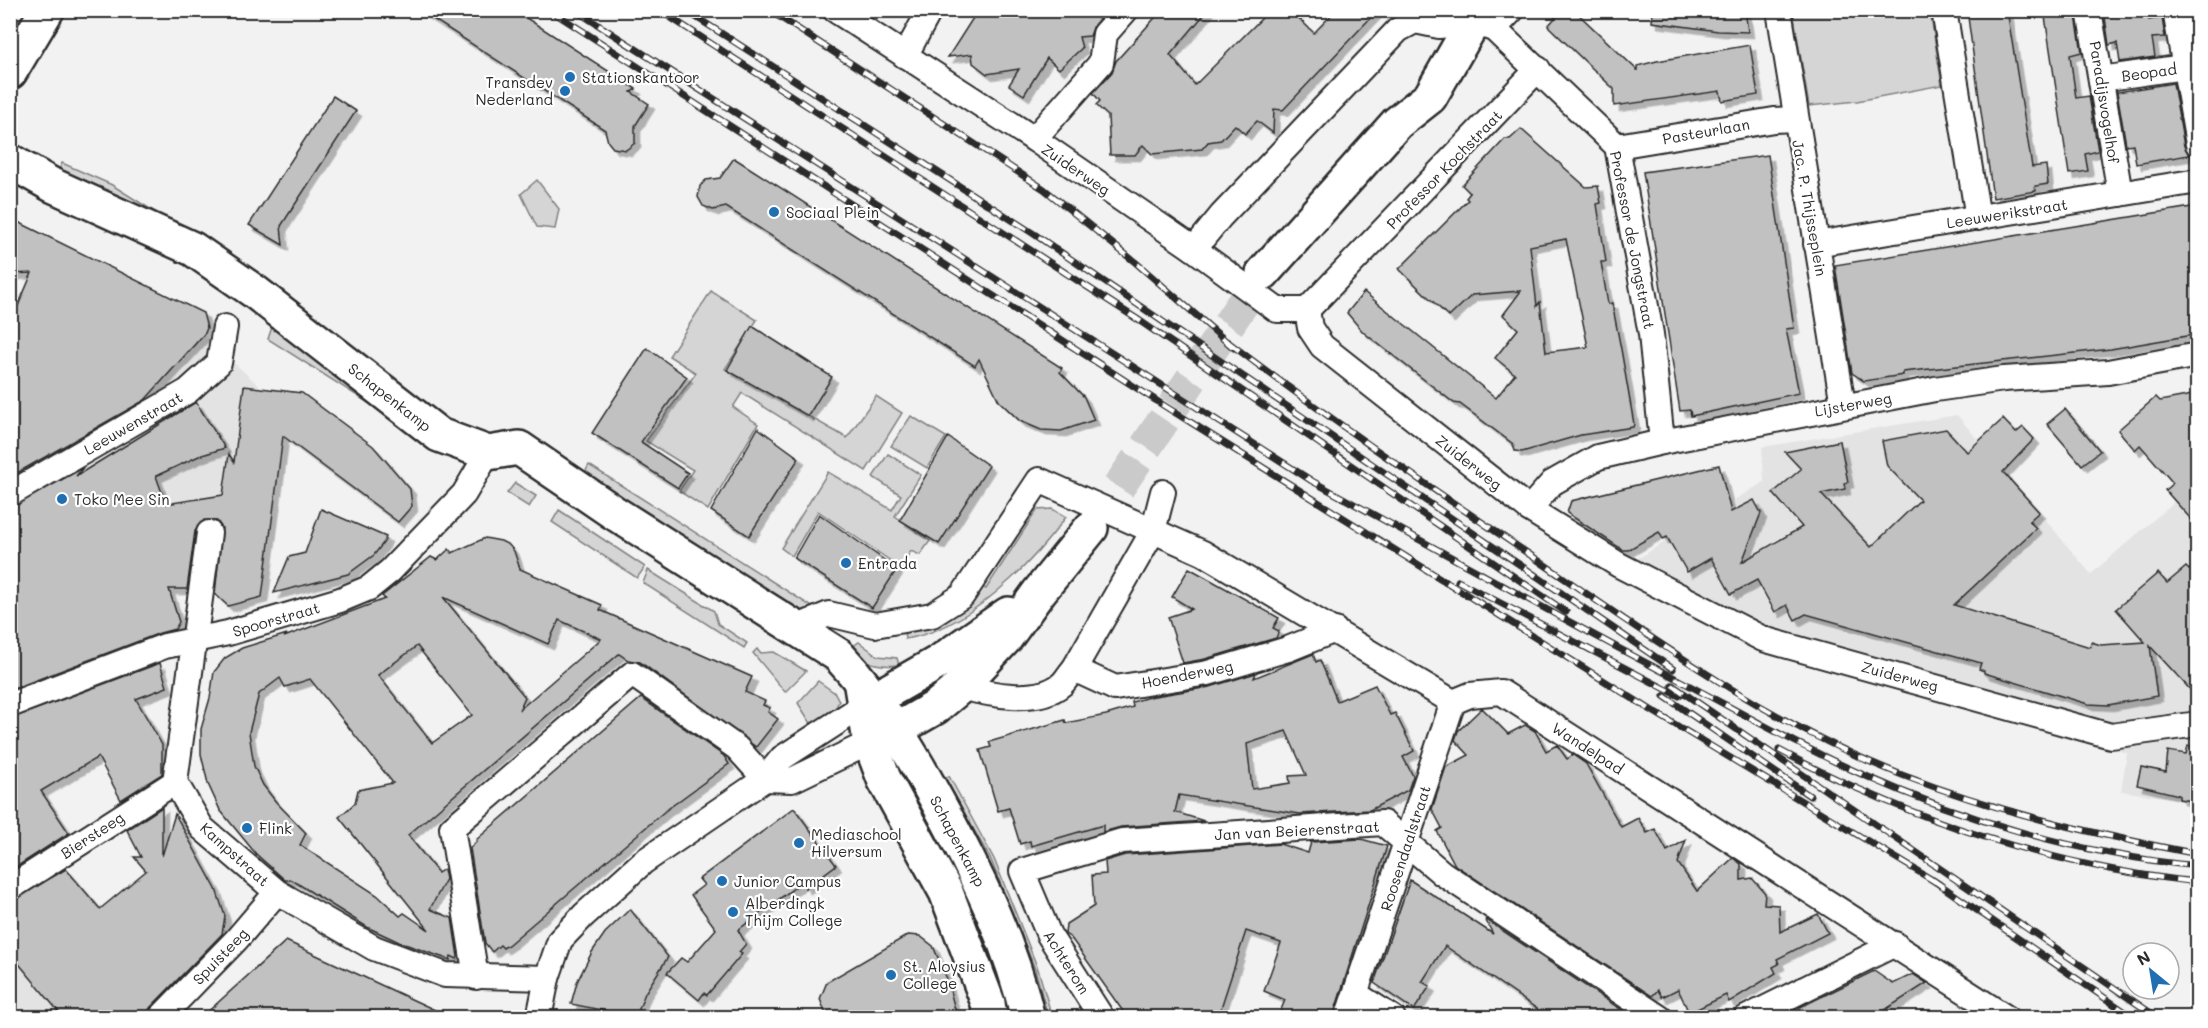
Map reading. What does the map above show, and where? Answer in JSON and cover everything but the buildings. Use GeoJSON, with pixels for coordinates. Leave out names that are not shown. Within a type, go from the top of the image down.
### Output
{"type":"FeatureCollection","features":[{"type":"Feature","properties":{"kind":"main road"},"geometry":{"type":"LineString","coordinates":[[10,72],[47,10]]}},
{"type":"Feature","properties":{"kind":"main road"},"geometry":{"type":"LineString","coordinates":[[1263,273],[1397,123],[1430,97],[1470,20]]}},
{"type":"Feature","properties":{"kind":"main road","name":"Schapenkamp"},"geometry":{"type":"LineString","coordinates":[[10,161],[52,185],[193,249],[255,292],[439,435],[504,450],[632,524],[837,656],[866,694],[883,736],[884,779],[946,892],[988,1003],[990,1017]]}},
{"type":"Feature","properties":{"kind":"main road"},"geometry":{"type":"LineString","coordinates":[[883,736],[936,707],[960,687],[1005,639],[1039,592],[1091,528]]}},
{"type":"Feature","properties":{"kind":"main road"},"geometry":{"type":"LineString","coordinates":[[866,694],[963,647],[1039,592]]}},
{"type":"Feature","properties":{"kind":"main road","name":"Schapenkamp"},"geometry":{"type":"LineString","coordinates":[[883,736],[930,786],[985,890],[1017,972],[1028,1017]]}},
{"type":"Feature","properties":{"kind":"street","name":"Zuiderweg"},"geometry":{"type":"LineString","coordinates":[[835,10],[1034,140],[1194,249],[1277,310],[1307,310],[1310,328],[1322,346],[1529,509],[1619,565],[1763,639],[2111,736],[2198,724]]}},
{"type":"Feature","properties":{"kind":"street"},"geometry":{"type":"LineString","coordinates":[[905,56],[930,10]]}},
{"type":"Feature","properties":{"kind":"street"},"geometry":{"type":"LineString","coordinates":[[1034,140],[1101,63],[1105,34],[1126,10]]}},
{"type":"Feature","properties":{"kind":"street"},"geometry":{"type":"LineString","coordinates":[[1194,249],[1221,216],[1398,30],[1415,21],[1439,26],[1512,10]]}},
{"type":"Feature","properties":{"kind":"street","name":"Jac. P. Thijsseplein"},"geometry":{"type":"LineString","coordinates":[[1779,10],[1843,405]]}},
{"type":"Feature","properties":{"kind":"street"},"geometry":{"type":"LineString","coordinates":[[1944,10],[1978,218]]}},
{"type":"Feature","properties":{"kind":"street","name":"Paradijsvogelhof"},"geometry":{"type":"LineString","coordinates":[[2090,10],[2120,194]]}},
{"type":"Feature","properties":{"kind":"street"},"geometry":{"type":"LineString","coordinates":[[2175,10],[2191,66],[2198,144]]}},
{"type":"Feature","properties":{"kind":"street"},"geometry":{"type":"LineString","coordinates":[[1470,20],[1538,69]]}},
{"type":"Feature","properties":{"kind":"street","name":"Beopad"},"geometry":{"type":"LineString","coordinates":[[2101,79],[2191,66]]}},
{"type":"Feature","properties":{"kind":"street","name":"Professor de Jongstraat"},"geometry":{"type":"LineString","coordinates":[[1538,69],[1617,146],[1651,334],[1662,442]]}},
{"type":"Feature","properties":{"kind":"street","name":"Professor Kochstraat"},"geometry":{"type":"LineString","coordinates":[[1307,310],[1538,69]]}},
{"type":"Feature","properties":{"kind":"street","name":"Pasteurlaan"},"geometry":{"type":"LineString","coordinates":[[1617,146],[1774,120],[1795,119]]}},
{"type":"Feature","properties":{"kind":"street","name":"Leeuwerikstraat"},"geometry":{"type":"LineString","coordinates":[[1816,244],[2198,181]]}},
{"type":"Feature","properties":{"kind":"street","name":"Leeuwenstraat"},"geometry":{"type":"LineString","coordinates":[[10,494],[188,391],[219,363],[225,327]]}},
{"type":"Feature","properties":{"kind":"street","name":"Lijsterweg"},"geometry":{"type":"LineString","coordinates":[[1529,509],[1552,483],[1598,457],[1662,442],[1843,405],[2004,379],[2108,372],[2198,355]]}},
{"type":"Feature","properties":{"kind":"street","name":"Spoorstraat"},"geometry":{"type":"LineString","coordinates":[[10,705],[165,646],[228,633],[340,600],[369,588],[390,571],[504,450]]}},
{"type":"Feature","properties":{"kind":"street"},"geometry":{"type":"LineString","coordinates":[[795,628],[829,614],[875,625],[932,615],[962,596],[1039,480],[1203,553],[1453,702]]}},
{"type":"Feature","properties":{"kind":"street"},"geometry":{"type":"LineString","coordinates":[[960,687],[984,693],[1014,696],[1046,692],[1062,684],[1074,669],[1153,531],[1163,492]]}},
{"type":"Feature","properties":{"kind":"street"},"geometry":{"type":"LineString","coordinates":[[175,782],[209,533]]}},
{"type":"Feature","properties":{"kind":"street","name":"Hoenderweg"},"geometry":{"type":"LineString","coordinates":[[1074,669],[1114,688],[1208,673],[1288,649],[1335,630]]}},
{"type":"Feature","properties":{"kind":"street"},"geometry":{"type":"LineString","coordinates":[[476,977],[452,828],[632,674],[737,748],[765,779],[792,780],[883,736]]}},
{"type":"Feature","properties":{"kind":"street","name":"Wandelpad"},"geometry":{"type":"LineString","coordinates":[[1453,702],[1470,695],[1501,692],[2007,1017]]}},
{"type":"Feature","properties":{"kind":"street"},"geometry":{"type":"LineString","coordinates":[[539,1017],[547,978],[560,940],[584,915],[643,862],[765,779],[782,758],[866,694]]}},
{"type":"Feature","properties":{"kind":"street","name":"Roosendaalstraat"},"geometry":{"type":"LineString","coordinates":[[1347,1017],[1453,702]]}},
{"type":"Feature","properties":{"kind":"street","name":"Biersteeg"},"geometry":{"type":"LineString","coordinates":[[10,888],[175,782]]}},
{"type":"Feature","properties":{"kind":"street","name":"Kampstraat"},"geometry":{"type":"LineString","coordinates":[[175,782],[202,828],[278,892],[374,948],[445,975],[547,978]]}},
{"type":"Feature","properties":{"kind":"street","name":"Jan van Beierenstraat"},"geometry":{"type":"LineString","coordinates":[[1022,871],[1122,841],[1383,823],[1442,873],[1660,1017]]}},
{"type":"Feature","properties":{"kind":"street","name":"Achterom"},"geometry":{"type":"LineString","coordinates":[[1022,871],[1049,935],[1102,1017]]}},
{"type":"Feature","properties":{"kind":"street","name":"Spuisteeg"},"geometry":{"type":"LineString","coordinates":[[160,1017],[236,940],[278,892]]}},
{"type":"Feature","properties":{"kind":"street"},"geometry":{"type":"LineString","coordinates":[[1746,1017],[1895,944]]}},
{"type":"Feature","properties":{"kind":"street"},"geometry":{"type":"LineString","coordinates":[[1356,994],[1392,1017]]}},
{"type":"Feature","properties":{"kind":"shaded area"},"geometry":{"type":"Polygon","coordinates":[[[1793,11],[1930,11],[1942,85],[1857,101],[1809,106],[1793,11]]]}},
{"type":"Feature","properties":{"kind":"shaded area"},"geometry":{"type":"Polygon","coordinates":[[[62,163],[112,185],[211,247],[59,170],[62,163]]]}},
{"type":"Feature","properties":{"kind":"shaded area"},"geometry":{"type":"Polygon","coordinates":[[[537,180],[559,209],[555,229],[537,227],[521,194],[537,180]]]}},
{"type":"Feature","properties":{"kind":"shaded area"},"geometry":{"type":"Polygon","coordinates":[[[154,290],[267,393],[252,523],[120,513],[11,572],[11,385],[154,290]]]}},
{"type":"Feature","properties":{"kind":"shaded area"},"geometry":{"type":"Polygon","coordinates":[[[711,291],[757,320],[725,369],[847,438],[876,396],[902,413],[866,471],[742,393],[733,407],[758,424],[708,510],[679,491],[693,470],[646,441],[696,373],[669,356],[711,291]]]}},
{"type":"Feature","properties":{"kind":"shaded area"},"geometry":{"type":"Polygon","coordinates":[[[273,324],[425,439],[268,339],[273,324]]]}},
{"type":"Feature","properties":{"kind":"shaded area"},"geometry":{"type":"Polygon","coordinates":[[[1957,415],[2091,574],[2197,482],[2197,802],[2121,791],[2127,753],[1785,658],[1617,571],[1764,482],[1762,447],[1957,415]]]}},
{"type":"Feature","properties":{"kind":"shaded area"},"geometry":{"type":"Polygon","coordinates":[[[911,416],[946,437],[927,468],[891,446],[911,416]]]}},
{"type":"Feature","properties":{"kind":"shaded area"},"geometry":{"type":"Polygon","coordinates":[[[888,454],[921,475],[895,516],[930,541],[920,555],[911,551],[901,568],[818,511],[792,556],[781,548],[828,472],[892,510],[901,495],[873,477],[888,454]]]}},
{"type":"Feature","properties":{"kind":"shaded area"},"geometry":{"type":"Polygon","coordinates":[[[589,465],[814,608],[793,612],[583,476],[589,465]]]}},
{"type":"Feature","properties":{"kind":"shaded area"},"geometry":{"type":"Polygon","coordinates":[[[515,483],[536,496],[529,507],[507,493],[515,483]]]}},
{"type":"Feature","properties":{"kind":"shaded area"},"geometry":{"type":"Polygon","coordinates":[[[1052,509],[1066,517],[1016,575],[974,609],[951,623],[928,633],[905,639],[904,631],[980,586],[986,589],[1037,510],[1052,509]]]}},
{"type":"Feature","properties":{"kind":"shaded area"},"geometry":{"type":"Polygon","coordinates":[[[559,510],[645,567],[637,578],[552,522],[559,510]]]}},
{"type":"Feature","properties":{"kind":"shaded area"},"geometry":{"type":"Polygon","coordinates":[[[648,570],[714,611],[718,624],[747,643],[744,648],[643,583],[648,570]]]}},
{"type":"Feature","properties":{"kind":"shaded area"},"geometry":{"type":"Polygon","coordinates":[[[859,642],[878,656],[897,658],[899,665],[878,665],[860,658],[849,649],[859,642]]]}},
{"type":"Feature","properties":{"kind":"shaded area"},"geometry":{"type":"Polygon","coordinates":[[[757,649],[760,653],[774,652],[806,671],[785,692],[753,653],[757,649]]]}},
{"type":"Feature","properties":{"kind":"shaded area"},"geometry":{"type":"Polygon","coordinates":[[[818,681],[835,693],[839,701],[835,709],[816,724],[810,722],[798,703],[818,681]]]}},
{"type":"Feature","properties":{"kind":"shaded area"},"geometry":{"type":"Polygon","coordinates":[[[949,776],[994,859],[1038,969],[1052,1017],[1048,1017],[1035,969],[991,860],[945,778],[949,776]]]}},
{"type":"Feature","properties":{"kind":"shaded area"},"geometry":{"type":"Polygon","coordinates":[[[11,891],[112,1017],[11,1017],[11,891]]]}},
{"type":"Feature","properties":{"kind":"tunnel"},"geometry":{"type":"LineString","coordinates":[[1091,528],[1263,273]]}},
{"type":"Feature","properties":{"kind":"railway"},"geometry":{"type":"LineString","coordinates":[[550,10],[1163,405],[1651,710],[1939,884]]}},
{"type":"Feature","properties":{"kind":"railway"},"geometry":{"type":"LineString","coordinates":[[575,10],[1312,481],[1768,728],[1859,773],[1940,806],[1982,820],[2068,844],[2155,861],[2198,866]]}},
{"type":"Feature","properties":{"kind":"railway"},"geometry":{"type":"LineString","coordinates":[[659,10],[1137,319],[1566,612]]}},
{"type":"Feature","properties":{"kind":"railway"},"geometry":{"type":"LineString","coordinates":[[685,10],[1034,234],[1673,669]]}},
{"type":"Feature","properties":{"kind":"railway"},"geometry":{"type":"LineString","coordinates":[[769,10],[1044,189],[1135,262],[1234,348]]}},
{"type":"Feature","properties":{"kind":"railway"},"geometry":{"type":"LineString","coordinates":[[1228,342],[1384,455],[1628,622],[1716,679],[1807,731],[1902,775],[1975,800],[2085,830],[2198,854]]}},
{"type":"Feature","properties":{"kind":"railway"},"geometry":{"type":"LineString","coordinates":[[1458,581],[1679,696]]}},
{"type":"Feature","properties":{"kind":"railway"},"geometry":{"type":"LineString","coordinates":[[1672,685],[2158,1018]]}},
{"type":"Feature","properties":{"kind":"railway"},"geometry":{"type":"LineString","coordinates":[[1664,696],[1810,796]]}},
{"type":"Feature","properties":{"kind":"railway"},"geometry":{"type":"LineString","coordinates":[[1779,750],[1878,798],[1982,836],[2089,865],[2198,882]]}},
{"type":"Feature","properties":{"kind":"railway"},"geometry":{"type":"LineString","coordinates":[[1933,880],[2134,1018]]}},
{"type":"Feature","properties":{"kind":"place","name":"Stationskantoor"},"geometry":{"type":"Point","coordinates":[570,77]}},
{"type":"Feature","properties":{"kind":"place","name":"Transdev Nederland"},"geometry":{"type":"Point","coordinates":[565,91]}},
{"type":"Feature","properties":{"kind":"place","name":"Sociaal Plein"},"geometry":{"type":"Point","coordinates":[774,212]}},
{"type":"Feature","properties":{"kind":"place","name":"Toko Mee Sin"},"geometry":{"type":"Point","coordinates":[62,499]}},
{"type":"Feature","properties":{"kind":"place","name":"Entrada"},"geometry":{"type":"Point","coordinates":[846,563]}},
{"type":"Feature","properties":{"kind":"place","name":"Flink"},"geometry":{"type":"Point","coordinates":[247,828]}},
{"type":"Feature","properties":{"kind":"place","name":"Mediaschool Hilversum"},"geometry":{"type":"Point","coordinates":[799,843]}},
{"type":"Feature","properties":{"kind":"place","name":"Junior Campus"},"geometry":{"type":"Point","coordinates":[722,881]}},
{"type":"Feature","properties":{"kind":"place","name":"Alberdingk Thijm College"},"geometry":{"type":"Point","coordinates":[733,912]}},
{"type":"Feature","properties":{"kind":"place","name":"St. Aloysius College"},"geometry":{"type":"Point","coordinates":[891,975]}}]}
